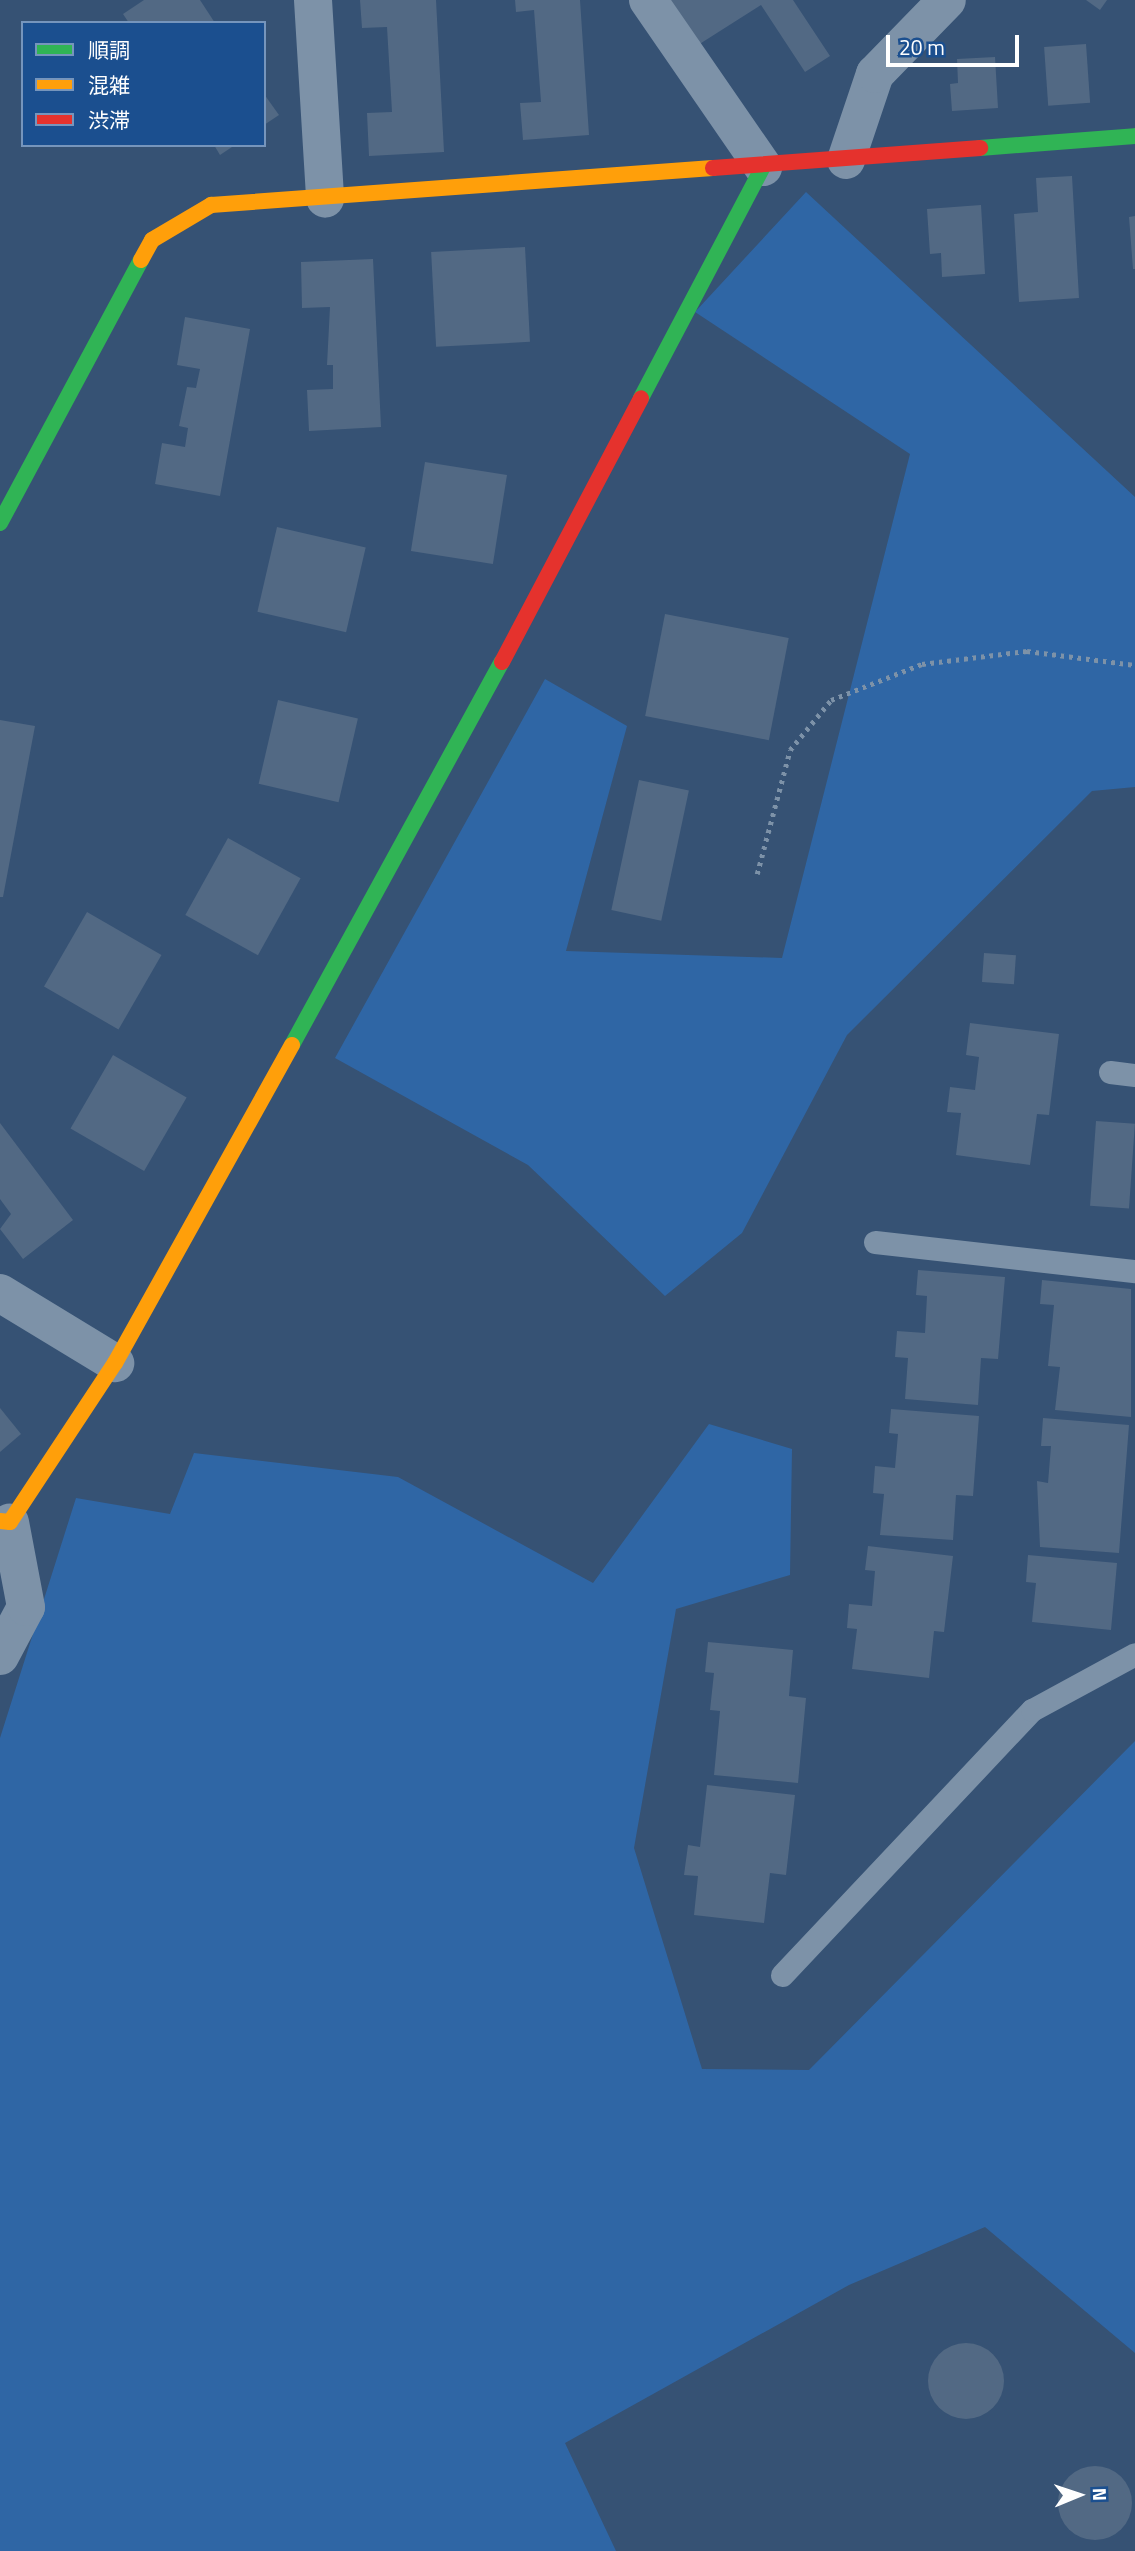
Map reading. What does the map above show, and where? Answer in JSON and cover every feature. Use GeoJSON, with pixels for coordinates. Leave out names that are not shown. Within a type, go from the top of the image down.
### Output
{"type":"FeatureCollection","features":[{"type":"Feature","properties":{"kind":"street"},"geometry":{"type":"LineString","coordinates":[[313,0],[325,199]]}},
{"type":"Feature","properties":{"kind":"street"},"geometry":{"type":"LineString","coordinates":[[648,0],[763,167]]}},
{"type":"Feature","properties":{"kind":"street"},"geometry":{"type":"LineString","coordinates":[[846,160],[875,74],[947,0]]}},
{"type":"Feature","properties":{"kind":"street"},"geometry":{"type":"LineString","coordinates":[[0,523],[152,240],[211,205],[763,167],[1135,136]]}},
{"type":"Feature","properties":{"kind":"street"},"geometry":{"type":"LineString","coordinates":[[0,1656],[26,1607],[5,1521],[115,1363],[449,762],[763,167]]}},
{"type":"Feature","properties":{"kind":"street"},"geometry":{"type":"LineString","coordinates":[[0,1293],[115,1363]]}},
{"type":"Feature","properties":{"kind":"lane"},"geometry":{"type":"LineString","coordinates":[[1110,1072],[1135,1075]]}},
{"type":"Feature","properties":{"kind":"lane"},"geometry":{"type":"LineString","coordinates":[[875,1242],[1135,1271]]}},
{"type":"Feature","properties":{"kind":"lane"},"geometry":{"type":"LineString","coordinates":[[782,1975],[1032,1710],[1135,1654]]}},
{"type":"Feature","properties":{"kind":"path"},"geometry":{"type":"LineString","coordinates":[[757,874],[790,750],[831,700],[922,664],[1027,651],[1135,665]]}},
{"type":"Feature","properties":{"kind":"shaded area"},"geometry":{"type":"Polygon","coordinates":[[[806,192],[1135,497],[1135,787],[1092,791],[847,1035],[742,1233],[665,1296],[528,1165],[335,1058],[545,679],[627,726],[566,951],[782,958],[910,454],[695,312],[806,192]]]}},
{"type":"Feature","properties":{"kind":"shaded area"},"geometry":{"type":"Polygon","coordinates":[[[709,1424],[792,1449],[790,1575],[676,1609],[634,1848],[702,2069],[809,2070],[1135,1741],[1135,2353],[985,2227],[849,2285],[565,2443],[616,2551],[0,2551],[0,1738],[76,1498],[170,1514],[194,1453],[398,1477],[593,1583],[709,1424]]]}},
{"type":"Feature","properties":{"kind":"building"},"geometry":{"type":"Polygon","coordinates":[[[144,0],[200,0],[214,21],[128,21],[123,14],[144,0]]]}},
{"type":"Feature","properties":{"kind":"building"},"geometry":{"type":"Polygon","coordinates":[[[360,0],[436,0],[444,152],[369,156],[367,113],[392,112],[387,27],[362,28],[360,0]]]}},
{"type":"Feature","properties":{"kind":"building"},"geometry":{"type":"Polygon","coordinates":[[[515,0],[580,0],[589,135],[523,140],[520,103],[541,102],[534,10],[516,12],[515,0]]]}},
{"type":"Feature","properties":{"kind":"building"},"geometry":{"type":"Polygon","coordinates":[[[669,0],[793,0],[830,56],[805,72],[761,5],[698,45],[669,0]]]}},
{"type":"Feature","properties":{"kind":"building"},"geometry":{"type":"Polygon","coordinates":[[[1086,0],[1107,0],[1100,10],[1086,0]]]}},
{"type":"Feature","properties":{"kind":"building"},"geometry":{"type":"Polygon","coordinates":[[[1086,44],[1090,103],[1048,106],[1044,47],[1086,44]]]}},
{"type":"Feature","properties":{"kind":"building"},"geometry":{"type":"Polygon","coordinates":[[[995,57],[998,108],[952,111],[950,84],[958,83],[957,59],[995,57]]]}},
{"type":"Feature","properties":{"kind":"building"},"geometry":{"type":"Polygon","coordinates":[[[266,97],[279,115],[266,124],[266,97]]]}},
{"type":"Feature","properties":{"kind":"building"},"geometry":{"type":"Polygon","coordinates":[[[215,147],[232,147],[220,155],[215,147]]]}},
{"type":"Feature","properties":{"kind":"building"},"geometry":{"type":"Polygon","coordinates":[[[1072,176],[1079,298],[1019,302],[1014,214],[1038,212],[1036,178],[1072,176]]]}},
{"type":"Feature","properties":{"kind":"building"},"geometry":{"type":"Polygon","coordinates":[[[981,205],[985,274],[942,277],[941,253],[930,254],[927,209],[981,205]]]}},
{"type":"Feature","properties":{"kind":"building"},"geometry":{"type":"Polygon","coordinates":[[[1135,216],[1135,269],[1133,269],[1129,217],[1135,216]]]}},
{"type":"Feature","properties":{"kind":"building"},"geometry":{"type":"Polygon","coordinates":[[[525,247],[530,342],[436,347],[431,252],[525,247]]]}},
{"type":"Feature","properties":{"kind":"building"},"geometry":{"type":"Polygon","coordinates":[[[373,259],[381,427],[309,431],[307,390],[333,389],[333,365],[327,365],[330,307],[302,308],[301,262],[373,259]]]}},
{"type":"Feature","properties":{"kind":"building"},"geometry":{"type":"Polygon","coordinates":[[[185,317],[250,329],[220,496],[155,484],[162,443],[185,447],[188,428],[179,426],[187,387],[196,388],[200,369],[177,365],[185,317]]]}},
{"type":"Feature","properties":{"kind":"building"},"geometry":{"type":"Polygon","coordinates":[[[425,462],[507,475],[493,564],[411,551],[425,462]]]}},
{"type":"Feature","properties":{"kind":"building"},"geometry":{"type":"Polygon","coordinates":[[[277,527],[366,547],[346,632],[257,612],[277,527]]]}},
{"type":"Feature","properties":{"kind":"building"},"geometry":{"type":"Polygon","coordinates":[[[665,614],[789,638],[769,740],[645,716],[665,614]]]}},
{"type":"Feature","properties":{"kind":"building"},"geometry":{"type":"Polygon","coordinates":[[[278,700],[358,718],[339,802],[259,784],[278,700]]]}},
{"type":"Feature","properties":{"kind":"building"},"geometry":{"type":"Polygon","coordinates":[[[0,720],[35,726],[3,897],[0,897],[0,720]]]}},
{"type":"Feature","properties":{"kind":"building"},"geometry":{"type":"Polygon","coordinates":[[[639,780],[689,791],[661,921],[611,910],[639,780]]]}},
{"type":"Feature","properties":{"kind":"building"},"geometry":{"type":"Polygon","coordinates":[[[228,838],[301,878],[258,955],[185,915],[228,838]]]}},
{"type":"Feature","properties":{"kind":"building"},"geometry":{"type":"Polygon","coordinates":[[[87,912],[161,955],[118,1029],[44,986],[87,912]]]}},
{"type":"Feature","properties":{"kind":"building"},"geometry":{"type":"Polygon","coordinates":[[[984,953],[1016,955],[1014,984],[982,982],[984,953]]]}},
{"type":"Feature","properties":{"kind":"building"},"geometry":{"type":"Polygon","coordinates":[[[970,1023],[1059,1034],[1049,1115],[1037,1114],[1030,1165],[956,1155],[961,1113],[947,1112],[950,1087],[975,1090],[979,1057],[966,1055],[970,1023]]]}},
{"type":"Feature","properties":{"kind":"building"},"geometry":{"type":"Polygon","coordinates":[[[113,1055],[187,1098],[144,1171],[70,1129],[113,1055]]]}},
{"type":"Feature","properties":{"kind":"building"},"geometry":{"type":"Polygon","coordinates":[[[1096,1121],[1135,1124],[1129,1209],[1090,1206],[1096,1121]]]}},
{"type":"Feature","properties":{"kind":"building"},"geometry":{"type":"Polygon","coordinates":[[[0,1123],[73,1220],[23,1259],[0,1229],[11,1214],[0,1199],[0,1123]]]}},
{"type":"Feature","properties":{"kind":"building"},"geometry":{"type":"Polygon","coordinates":[[[918,1270],[1005,1277],[998,1359],[981,1358],[978,1405],[905,1399],[908,1358],[895,1357],[897,1331],[925,1333],[927,1296],[916,1295],[918,1270]]]}},
{"type":"Feature","properties":{"kind":"building"},"geometry":{"type":"Polygon","coordinates":[[[1042,1280],[1131,1289],[1131,1417],[1055,1410],[1060,1367],[1048,1366],[1054,1305],[1040,1304],[1042,1280]]]}},
{"type":"Feature","properties":{"kind":"building"},"geometry":{"type":"Polygon","coordinates":[[[0,1408],[21,1434],[0,1452],[0,1408]]]}},
{"type":"Feature","properties":{"kind":"building"},"geometry":{"type":"Polygon","coordinates":[[[891,1409],[979,1416],[973,1496],[956,1495],[953,1540],[880,1535],[884,1494],[873,1493],[875,1466],[895,1468],[898,1434],[889,1433],[891,1409]]]}},
{"type":"Feature","properties":{"kind":"building"},"geometry":{"type":"Polygon","coordinates":[[[1043,1418],[1129,1425],[1119,1553],[1040,1547],[1037,1481],[1048,1483],[1051,1446],[1041,1446],[1043,1418]]]}},
{"type":"Feature","properties":{"kind":"building"},"geometry":{"type":"Polygon","coordinates":[[[868,1546],[953,1556],[944,1632],[934,1631],[929,1678],[852,1669],[857,1629],[847,1628],[849,1604],[872,1606],[875,1571],[865,1570],[868,1546]]]}},
{"type":"Feature","properties":{"kind":"building"},"geometry":{"type":"Polygon","coordinates":[[[1028,1555],[1117,1563],[1111,1630],[1032,1622],[1036,1583],[1026,1582],[1028,1555]]]}},
{"type":"Feature","properties":{"kind":"building"},"geometry":{"type":"Polygon","coordinates":[[[708,1642],[793,1650],[789,1696],[806,1698],[798,1783],[714,1775],[720,1711],[710,1710],[714,1673],[705,1672],[708,1642]]]}},
{"type":"Feature","properties":{"kind":"building"},"geometry":{"type":"Polygon","coordinates":[[[707,1785],[795,1795],[786,1875],[770,1873],[764,1923],[694,1915],[698,1876],[684,1875],[688,1845],[700,1847],[707,1785]]]}},
{"type":"Feature","properties":{"kind":"building"},"geometry":{"type":"Polygon","coordinates":[[[974,2343],[987,2349],[998,2360],[1004,2373],[1002,2396],[987,2413],[974,2419],[958,2419],[945,2413],[930,2396],[928,2373],[934,2360],[951,2345],[974,2343]]]}},
{"type":"Feature","properties":{"kind":"building"},"geometry":{"type":"Polygon","coordinates":[[[1088,2466],[1102,2466],[1116,2472],[1126,2482],[1132,2503],[1126,2524],[1116,2534],[1102,2540],[1088,2540],[1074,2534],[1064,2524],[1058,2510],[1058,2496],[1064,2482],[1074,2472],[1088,2466]]]}},
{"type":"Feature","properties":{"kind":"traffic: fast"},"geometry":{"type":"LineString","coordinates":[[980,148],[1135,136]]}},
{"type":"Feature","properties":{"kind":"traffic: fast"},"geometry":{"type":"LineString","coordinates":[[641,398],[763,167]]}},
{"type":"Feature","properties":{"kind":"traffic: fast"},"geometry":{"type":"LineString","coordinates":[[0,523],[141,260]]}},
{"type":"Feature","properties":{"kind":"traffic: fast"},"geometry":{"type":"LineString","coordinates":[[292,1045],[502,662]]}},
{"type":"Feature","properties":{"kind":"traffic: slow"},"geometry":{"type":"LineString","coordinates":[[141,260],[152,240],[211,205],[713,168]]}},
{"type":"Feature","properties":{"kind":"traffic: slow"},"geometry":{"type":"LineString","coordinates":[[0,1521],[10,1522],[115,1363],[292,1045]]}},
{"type":"Feature","properties":{"kind":"traffic: jam"},"geometry":{"type":"LineString","coordinates":[[713,168],[980,148]]}},
{"type":"Feature","properties":{"kind":"traffic: jam"},"geometry":{"type":"LineString","coordinates":[[502,662],[641,398]]}}]}
